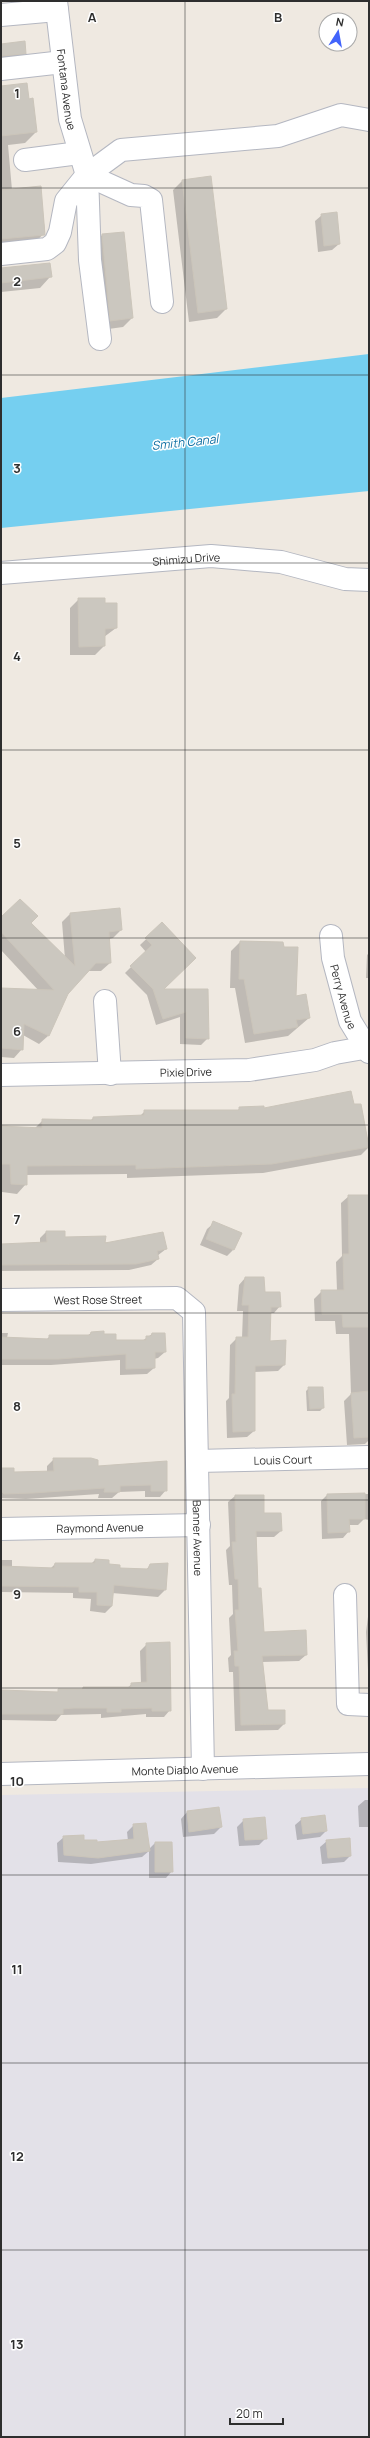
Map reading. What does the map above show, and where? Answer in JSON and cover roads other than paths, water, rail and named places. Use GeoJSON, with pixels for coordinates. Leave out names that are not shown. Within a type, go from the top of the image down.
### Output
{"type":"FeatureCollection","features":[{"type":"Feature","properties":{"kind":"street"},"geometry":{"type":"LineString","coordinates":[[1,15],[56,6]]}},
{"type":"Feature","properties":{"kind":"street","name":"Fontana Avenue"},"geometry":{"type":"LineString","coordinates":[[56,6],[70,119],[87,175],[90,260],[100,339]]}},
{"type":"Feature","properties":{"kind":"street"},"geometry":{"type":"LineString","coordinates":[[1,69],[63,62]]}},
{"type":"Feature","properties":{"kind":"street"},"geometry":{"type":"LineString","coordinates":[[1,254],[47,249],[55,243],[60,232],[66,200],[87,175],[121,150],[278,136],[341,115],[369,120]]}},
{"type":"Feature","properties":{"kind":"street"},"geometry":{"type":"LineString","coordinates":[[25,160],[79,152]]}},
{"type":"Feature","properties":{"kind":"street"},"geometry":{"type":"LineString","coordinates":[[87,175],[131,195],[144,196],[151,200],[162,302]]}},
{"type":"Feature","properties":{"kind":"street","name":"Shimizu Drive"},"geometry":{"type":"LineString","coordinates":[[1,573],[211,556],[281,562],[345,579],[369,580]]}},
{"type":"Feature","properties":{"kind":"street","name":"Perry Avenue"},"geometry":{"type":"LineString","coordinates":[[331,936],[333,958],[350,1021],[368,1049]]}},
{"type":"Feature","properties":{"kind":"street"},"geometry":{"type":"LineString","coordinates":[[106,1002],[110,1074]]}},
{"type":"Feature","properties":{"kind":"street","name":"Pixie Drive"},"geometry":{"type":"LineString","coordinates":[[1,1075],[249,1070],[316,1060],[335,1054],[368,1049]]}},
{"type":"Feature","properties":{"kind":"street","name":"West Rose Street"},"geometry":{"type":"LineString","coordinates":[[1,1300],[163,1297],[176,1298],[191,1308]]}},
{"type":"Feature","properties":{"kind":"street","name":"Banner Avenue"},"geometry":{"type":"LineString","coordinates":[[191,1308],[194,1312],[196,1326],[203,1769]]}},
{"type":"Feature","properties":{"kind":"street","name":"Louis Court"},"geometry":{"type":"LineString","coordinates":[[197,1461],[369,1457]]}},
{"type":"Feature","properties":{"kind":"street","name":"Raymond Avenue"},"geometry":{"type":"LineString","coordinates":[[1,1529],[198,1525]]}},
{"type":"Feature","properties":{"kind":"street"},"geometry":{"type":"LineString","coordinates":[[345,1595],[348,1704],[369,1705]]}},
{"type":"Feature","properties":{"kind":"street","name":"Monte Diablo Avenue"},"geometry":{"type":"LineString","coordinates":[[1,1774],[369,1764]]}},
{"type":"Feature","properties":{"kind":"water","name":"Smith Canal"},"geometry":{"type":"Polygon","coordinates":[[[369,354],[369,491],[1,528],[1,398],[369,354]]]}}]}
